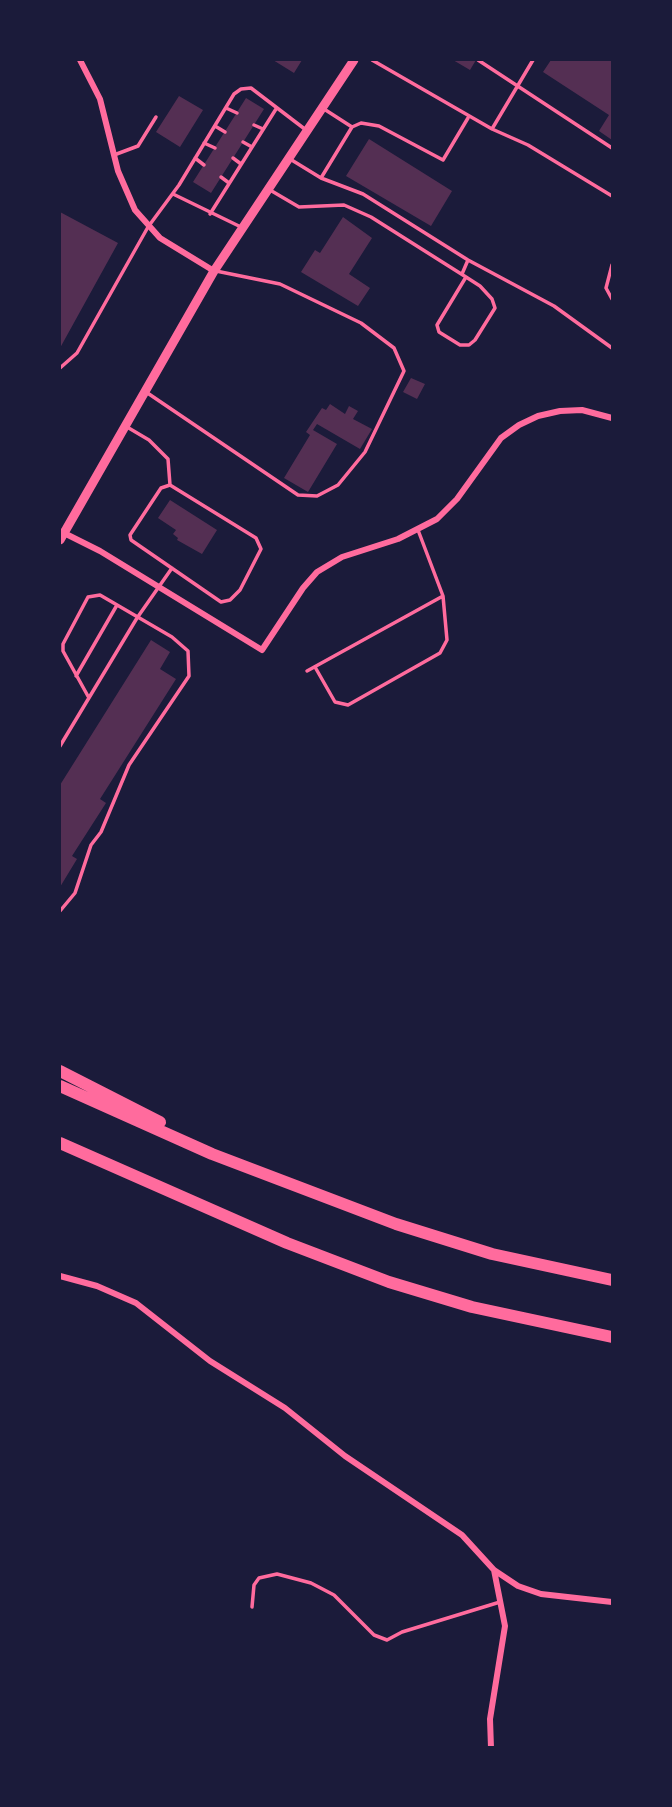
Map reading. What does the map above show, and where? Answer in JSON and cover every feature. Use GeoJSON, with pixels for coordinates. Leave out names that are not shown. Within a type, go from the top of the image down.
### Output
{"type":"FeatureCollection","features":[{"type":"Feature","properties":{"kind":"highway"},"geometry":{"type":"LineString","coordinates":[[60,1071],[254,1170]]}},
{"type":"Feature","properties":{"kind":"highway"},"geometry":{"type":"LineString","coordinates":[[60,1086],[254,1170],[445,1240],[544,1266],[612,1280]]}},
{"type":"Feature","properties":{"kind":"highway"},"geometry":{"type":"LineString","coordinates":[[60,1143],[287,1243],[389,1282],[472,1307],[612,1337]]}},
{"type":"Feature","properties":{"kind":"main road"},"geometry":{"type":"LineString","coordinates":[[60,536],[214,271],[354,60]]}},
{"type":"Feature","properties":{"kind":"street"},"geometry":{"type":"LineString","coordinates":[[80,60],[100,99],[124,187],[148,227],[174,249],[214,271]]}},
{"type":"Feature","properties":{"kind":"street"},"geometry":{"type":"LineString","coordinates":[[60,536],[158,587],[262,649],[303,587],[317,572],[342,557],[418,530],[437,519],[457,499],[501,438],[519,425],[538,416],[560,411],[582,410],[612,418]]}},
{"type":"Feature","properties":{"kind":"street"},"geometry":{"type":"LineString","coordinates":[[60,1276],[97,1286],[136,1303],[155,1315],[210,1361],[285,1408],[345,1456],[462,1535],[494,1570],[518,1586],[541,1594],[612,1602]]}},
{"type":"Feature","properties":{"kind":"street"},"geometry":{"type":"LineString","coordinates":[[491,1748],[490,1719],[505,1626],[494,1570]]}},
{"type":"Feature","properties":{"kind":"lane"},"geometry":{"type":"LineString","coordinates":[[372,60],[468,118],[528,145],[612,196]]}},
{"type":"Feature","properties":{"kind":"lane"},"geometry":{"type":"LineString","coordinates":[[478,60],[612,148]]}},
{"type":"Feature","properties":{"kind":"lane"},"geometry":{"type":"LineString","coordinates":[[492,129],[533,60]]}},
{"type":"Feature","properties":{"kind":"lane"},"geometry":{"type":"LineString","coordinates":[[60,368],[77,353],[148,227],[173,194],[226,108],[241,89],[251,88],[309,131]]}},
{"type":"Feature","properties":{"kind":"lane"},"geometry":{"type":"LineString","coordinates":[[226,108],[237,113]]}},
{"type":"Feature","properties":{"kind":"lane"},"geometry":{"type":"LineString","coordinates":[[210,214],[276,108]]}},
{"type":"Feature","properties":{"kind":"lane"},"geometry":{"type":"LineString","coordinates":[[324,109],[352,127]]}},
{"type":"Feature","properties":{"kind":"lane"},"geometry":{"type":"LineString","coordinates":[[114,155],[138,146],[156,117]]}},
{"type":"Feature","properties":{"kind":"lane"},"geometry":{"type":"LineString","coordinates":[[321,178],[352,127],[361,123],[379,126],[443,160],[468,118]]}},
{"type":"Feature","properties":{"kind":"lane"},"geometry":{"type":"LineString","coordinates":[[254,125],[263,129]]}},
{"type":"Feature","properties":{"kind":"lane"},"geometry":{"type":"LineString","coordinates":[[215,126],[225,132]]}},
{"type":"Feature","properties":{"kind":"lane"},"geometry":{"type":"LineString","coordinates":[[243,142],[251,148]]}},
{"type":"Feature","properties":{"kind":"lane"},"geometry":{"type":"LineString","coordinates":[[204,143],[215,148]]}},
{"type":"Feature","properties":{"kind":"lane"},"geometry":{"type":"LineString","coordinates":[[195,158],[204,165]]}},
{"type":"Feature","properties":{"kind":"lane"},"geometry":{"type":"LineString","coordinates":[[233,158],[241,164]]}},
{"type":"Feature","properties":{"kind":"lane"},"geometry":{"type":"LineString","coordinates":[[290,159],[321,178],[363,194],[468,260],[554,306],[612,348]]}},
{"type":"Feature","properties":{"kind":"lane"},"geometry":{"type":"LineString","coordinates":[[221,177],[229,183]]}},
{"type":"Feature","properties":{"kind":"lane"},"geometry":{"type":"LineString","coordinates":[[270,190],[299,207],[344,205],[371,217],[463,276],[480,286],[492,299],[495,308],[475,340],[469,345],[460,345],[439,332],[437,325],[463,276],[468,260]]}},
{"type":"Feature","properties":{"kind":"lane"},"geometry":{"type":"LineString","coordinates":[[173,194],[243,228]]}},
{"type":"Feature","properties":{"kind":"lane"},"geometry":{"type":"LineString","coordinates":[[612,265],[606,288],[612,299]]}},
{"type":"Feature","properties":{"kind":"lane"},"geometry":{"type":"LineString","coordinates":[[145,391],[298,495],[317,496],[338,485],[365,452],[404,371],[394,348],[361,323],[279,284],[214,271]]}},
{"type":"Feature","properties":{"kind":"lane"},"geometry":{"type":"LineString","coordinates":[[125,425],[149,440],[168,459],[170,485]]}},
{"type":"Feature","properties":{"kind":"lane"},"geometry":{"type":"LineString","coordinates":[[170,485],[257,538],[261,549],[240,590],[230,600],[221,602],[172,568],[131,540],[130,535],[161,488],[170,485]]}},
{"type":"Feature","properties":{"kind":"lane"},"geometry":{"type":"LineString","coordinates":[[315,667],[335,702],[348,705],[440,653],[447,640],[443,596],[418,530]]}},
{"type":"Feature","properties":{"kind":"lane"},"geometry":{"type":"LineString","coordinates":[[60,746],[137,618],[172,568]]}},
{"type":"Feature","properties":{"kind":"lane"},"geometry":{"type":"LineString","coordinates":[[60,911],[75,893],[91,845],[100,832],[129,765],[189,676],[188,651],[172,637],[100,595],[88,597],[63,644],[64,658],[89,698]]}},
{"type":"Feature","properties":{"kind":"lane"},"geometry":{"type":"LineString","coordinates":[[307,671],[443,596]]}},
{"type":"Feature","properties":{"kind":"lane"},"geometry":{"type":"LineString","coordinates":[[76,676],[117,605]]}},
{"type":"Feature","properties":{"kind":"lane"},"geometry":{"type":"LineString","coordinates":[[252,1607],[254,1585],[259,1578],[277,1574],[311,1583],[334,1594],[374,1635],[387,1640],[402,1632],[500,1602]]}},
{"type":"Feature","properties":{"kind":"building"},"geometry":{"type":"Polygon","coordinates":[[[273,60],[302,60],[294,73],[273,60]]]}},
{"type":"Feature","properties":{"kind":"building"},"geometry":{"type":"Polygon","coordinates":[[[453,60],[476,60],[470,70],[453,60]]]}},
{"type":"Feature","properties":{"kind":"building"},"geometry":{"type":"Polygon","coordinates":[[[551,60],[612,60],[612,140],[599,131],[609,115],[543,72],[551,60]]]}},
{"type":"Feature","properties":{"kind":"building"},"geometry":{"type":"Polygon","coordinates":[[[179,96],[203,110],[180,147],[156,132],[179,96]]]}},
{"type":"Feature","properties":{"kind":"building"},"geometry":{"type":"Polygon","coordinates":[[[246,98],[264,109],[211,193],[193,182],[246,98]]]}},
{"type":"Feature","properties":{"kind":"building"},"geometry":{"type":"Polygon","coordinates":[[[369,139],[452,191],[431,226],[346,176],[369,139]]]}},
{"type":"Feature","properties":{"kind":"building"},"geometry":{"type":"Polygon","coordinates":[[[60,212],[118,243],[60,348],[60,212]]]}},
{"type":"Feature","properties":{"kind":"building"},"geometry":{"type":"Polygon","coordinates":[[[343,217],[372,238],[349,274],[370,288],[358,306],[301,272],[315,250],[320,253],[343,217]]]}},
{"type":"Feature","properties":{"kind":"building"},"geometry":{"type":"Polygon","coordinates":[[[411,378],[425,384],[417,399],[403,392],[411,378]]]}},
{"type":"Feature","properties":{"kind":"building"},"geometry":{"type":"Polygon","coordinates":[[[330,404],[345,414],[349,406],[358,411],[353,419],[372,429],[360,449],[317,424],[313,430],[337,444],[308,492],[284,478],[310,435],[306,432],[322,408],[326,410],[330,404]]]}},
{"type":"Feature","properties":{"kind":"building"},"geometry":{"type":"Polygon","coordinates":[[[170,500],[217,530],[202,554],[177,540],[173,534],[176,530],[158,518],[170,500]]]}},
{"type":"Feature","properties":{"kind":"building"},"geometry":{"type":"Polygon","coordinates":[[[151,640],[170,652],[160,669],[176,679],[100,799],[106,803],[72,856],[77,859],[60,887],[60,785],[151,640]]]}}]}
